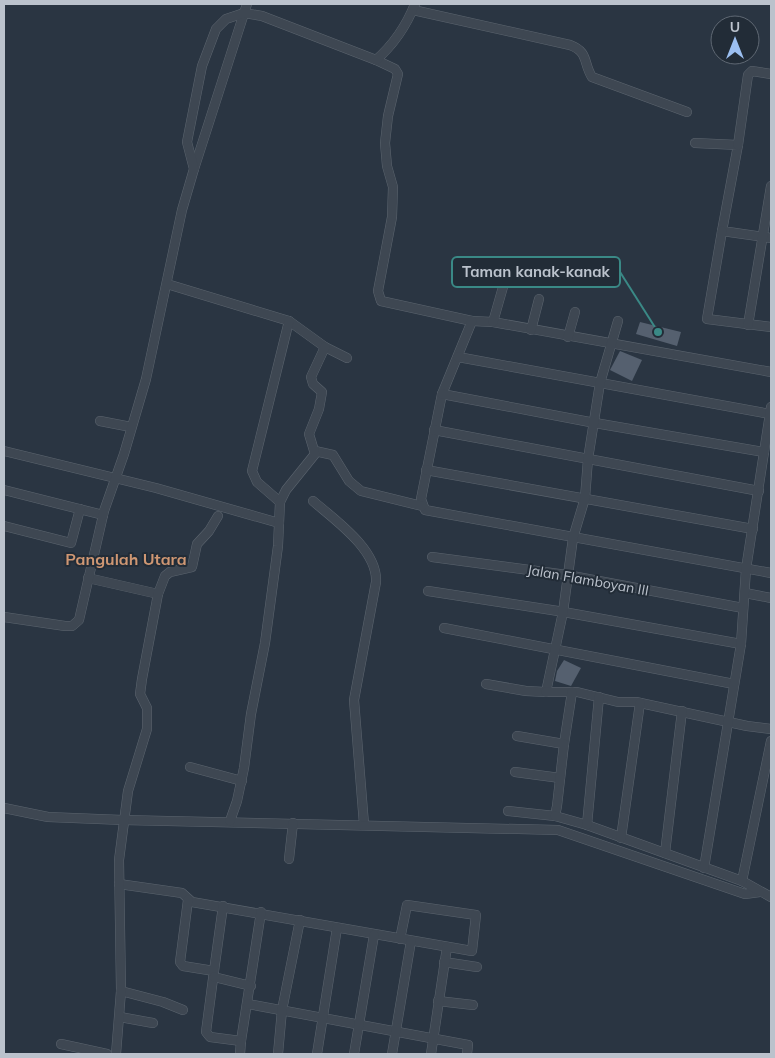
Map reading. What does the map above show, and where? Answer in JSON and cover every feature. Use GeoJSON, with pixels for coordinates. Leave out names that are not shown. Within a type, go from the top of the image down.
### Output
{"type":"FeatureCollection","features":[{"type":"Feature","properties":{"kind":"street"},"geometry":{"type":"LineString","coordinates":[[379,61],[414,7],[570,45],[582,52],[588,62],[592,77],[687,112]]}},
{"type":"Feature","properties":{"kind":"street"},"geometry":{"type":"LineString","coordinates":[[245,8],[395,69],[398,76],[388,116],[385,143],[387,166],[393,187],[392,217],[378,297],[381,301],[472,321],[493,322],[771,372]]}},
{"type":"Feature","properties":{"kind":"street"},"geometry":{"type":"LineString","coordinates":[[194,169],[187,142],[202,66],[216,29],[226,19],[245,8]]}},
{"type":"Feature","properties":{"kind":"street"},"geometry":{"type":"LineString","coordinates":[[4,618],[72,626],[79,620],[103,515],[124,454],[146,379],[184,203],[245,8]]}},
{"type":"Feature","properties":{"kind":"street"},"geometry":{"type":"LineString","coordinates":[[771,74],[752,71],[748,75],[738,145],[707,319],[771,327]]}},
{"type":"Feature","properties":{"kind":"street"},"geometry":{"type":"LineString","coordinates":[[695,143],[738,145]]}},
{"type":"Feature","properties":{"kind":"street"},"geometry":{"type":"LineString","coordinates":[[748,325],[768,237],[771,186]]}},
{"type":"Feature","properties":{"kind":"street"},"geometry":{"type":"LineString","coordinates":[[722,231],[768,237]]}},
{"type":"Feature","properties":{"kind":"street"},"geometry":{"type":"LineString","coordinates":[[167,284],[289,321],[325,347],[347,358]]}},
{"type":"Feature","properties":{"kind":"street"},"geometry":{"type":"LineString","coordinates":[[493,322],[503,287]]}},
{"type":"Feature","properties":{"kind":"street"},"geometry":{"type":"LineString","coordinates":[[531,330],[539,299]]}},
{"type":"Feature","properties":{"kind":"street"},"geometry":{"type":"LineString","coordinates":[[568,337],[575,312]]}},
{"type":"Feature","properties":{"kind":"street"},"geometry":{"type":"LineString","coordinates":[[280,502],[257,482],[252,471],[289,321]]}},
{"type":"Feature","properties":{"kind":"street"},"geometry":{"type":"LineString","coordinates":[[472,321],[442,394],[421,499],[425,510],[771,573]]}},
{"type":"Feature","properties":{"kind":"street"},"geometry":{"type":"LineString","coordinates":[[546,692],[563,612],[573,538],[585,498],[588,459],[600,382],[618,321]]}},
{"type":"Feature","properties":{"kind":"street"},"geometry":{"type":"LineString","coordinates":[[230,821],[242,781],[250,714],[266,637],[280,502],[286,490],[314,456],[315,451],[310,442],[309,434],[319,409],[322,392],[313,384],[311,378],[325,347]]}},
{"type":"Feature","properties":{"kind":"street"},"geometry":{"type":"LineString","coordinates":[[458,357],[770,410],[746,569],[741,644],[704,868]]}},
{"type":"Feature","properties":{"kind":"street"},"geometry":{"type":"LineString","coordinates":[[442,394],[764,452]]}},
{"type":"Feature","properties":{"kind":"street"},"geometry":{"type":"LineString","coordinates":[[100,421],[132,427]]}},
{"type":"Feature","properties":{"kind":"street"},"geometry":{"type":"LineString","coordinates":[[434,430],[759,491]]}},
{"type":"Feature","properties":{"kind":"street"},"geometry":{"type":"LineString","coordinates":[[4,451],[115,478],[279,522]]}},
{"type":"Feature","properties":{"kind":"street"},"geometry":{"type":"LineString","coordinates":[[315,451],[333,455],[356,488],[365,493],[422,506]]}},
{"type":"Feature","properties":{"kind":"street"},"geometry":{"type":"LineString","coordinates":[[426,470],[753,529]]}},
{"type":"Feature","properties":{"kind":"street"},"geometry":{"type":"LineString","coordinates":[[4,490],[103,515]]}},
{"type":"Feature","properties":{"kind":"street"},"geometry":{"type":"LineString","coordinates":[[313,501],[350,532],[376,570],[376,582],[354,700],[364,824]]}},
{"type":"Feature","properties":{"kind":"street"},"geometry":{"type":"LineString","coordinates":[[4,526],[71,543],[80,509]]}},
{"type":"Feature","properties":{"kind":"street"},"geometry":{"type":"LineString","coordinates":[[116,1054],[121,991],[119,884],[123,820],[131,781],[147,728],[147,708],[140,694],[158,594],[168,573],[192,567],[197,544],[209,532],[218,516]]}},
{"type":"Feature","properties":{"kind":"street","name":"Jalan Flamboyan III"},"geometry":{"type":"LineString","coordinates":[[432,557],[567,575],[743,608]]}},
{"type":"Feature","properties":{"kind":"street"},"geometry":{"type":"LineString","coordinates":[[88,578],[158,594]]}},
{"type":"Feature","properties":{"kind":"street"},"geometry":{"type":"LineString","coordinates":[[428,591],[563,612],[741,644]]}},
{"type":"Feature","properties":{"kind":"street"},"geometry":{"type":"LineString","coordinates":[[745,593],[771,598]]}},
{"type":"Feature","properties":{"kind":"street"},"geometry":{"type":"LineString","coordinates":[[444,628],[734,684]]}},
{"type":"Feature","properties":{"kind":"street"},"geometry":{"type":"LineString","coordinates":[[486,684],[526,691],[572,692],[622,703],[640,703],[771,729]]}},
{"type":"Feature","properties":{"kind":"street"},"geometry":{"type":"LineString","coordinates":[[559,822],[560,778],[572,692]]}},
{"type":"Feature","properties":{"kind":"street"},"geometry":{"type":"LineString","coordinates":[[587,825],[599,697]]}},
{"type":"Feature","properties":{"kind":"street"},"geometry":{"type":"LineString","coordinates":[[621,838],[640,703]]}},
{"type":"Feature","properties":{"kind":"street"},"geometry":{"type":"LineString","coordinates":[[665,853],[682,711]]}},
{"type":"Feature","properties":{"kind":"street"},"geometry":{"type":"LineString","coordinates":[[517,736],[564,744]]}},
{"type":"Feature","properties":{"kind":"street"},"geometry":{"type":"LineString","coordinates":[[742,881],[770,754],[771,741]]}},
{"type":"Feature","properties":{"kind":"street"},"geometry":{"type":"LineString","coordinates":[[190,767],[242,781]]}},
{"type":"Feature","properties":{"kind":"street"},"geometry":{"type":"LineString","coordinates":[[515,772],[560,778]]}},
{"type":"Feature","properties":{"kind":"street"},"geometry":{"type":"LineString","coordinates":[[4,808],[48,816],[123,820],[479,827],[559,822],[745,894],[760,892]]}},
{"type":"Feature","properties":{"kind":"street"},"geometry":{"type":"LineString","coordinates":[[508,811],[559,822],[587,825],[742,881],[771,897]]}},
{"type":"Feature","properties":{"kind":"street"},"geometry":{"type":"LineString","coordinates":[[289,859],[294,823]]}},
{"type":"Feature","properties":{"kind":"street"},"geometry":{"type":"LineString","coordinates":[[119,884],[182,893],[188,900],[261,912],[374,935],[472,951],[476,915],[406,905],[400,939]]}},
{"type":"Feature","properties":{"kind":"street"},"geometry":{"type":"LineString","coordinates":[[188,900],[180,964],[251,986]]}},
{"type":"Feature","properties":{"kind":"street"},"geometry":{"type":"LineString","coordinates":[[223,906],[207,1034],[210,1037],[242,1041]]}},
{"type":"Feature","properties":{"kind":"street"},"geometry":{"type":"LineString","coordinates":[[240,1054],[261,912]]}},
{"type":"Feature","properties":{"kind":"street"},"geometry":{"type":"LineString","coordinates":[[278,1054],[282,1010],[300,920]]}},
{"type":"Feature","properties":{"kind":"street"},"geometry":{"type":"LineString","coordinates":[[317,1054],[337,928]]}},
{"type":"Feature","properties":{"kind":"street"},"geometry":{"type":"LineString","coordinates":[[354,1054],[374,935]]}},
{"type":"Feature","properties":{"kind":"street"},"geometry":{"type":"LineString","coordinates":[[392,1054],[411,941]]}},
{"type":"Feature","properties":{"kind":"street"},"geometry":{"type":"LineString","coordinates":[[431,1054],[447,947]]}},
{"type":"Feature","properties":{"kind":"street"},"geometry":{"type":"LineString","coordinates":[[444,962],[477,966]]}},
{"type":"Feature","properties":{"kind":"street"},"geometry":{"type":"LineString","coordinates":[[121,991],[163,1002],[183,1010]]}},
{"type":"Feature","properties":{"kind":"street"},"geometry":{"type":"LineString","coordinates":[[438,1001],[473,1005]]}},
{"type":"Feature","properties":{"kind":"street"},"geometry":{"type":"LineString","coordinates":[[248,1004],[468,1045],[467,1054]]}},
{"type":"Feature","properties":{"kind":"street"},"geometry":{"type":"LineString","coordinates":[[120,1017],[153,1023]]}},
{"type":"Feature","properties":{"kind":"street"},"geometry":{"type":"LineString","coordinates":[[61,1044],[107,1054]]}},
{"type":"Feature","properties":{"kind":"building"},"geometry":{"type":"Polygon","coordinates":[[[640,322],[681,332],[677,346],[636,334],[640,322]]]}},
{"type":"Feature","properties":{"kind":"building"},"geometry":{"type":"Polygon","coordinates":[[[620,351],[642,360],[632,381],[610,370],[620,351]]]}},
{"type":"Feature","properties":{"kind":"building"},"geometry":{"type":"Polygon","coordinates":[[[564,660],[581,668],[571,686],[555,681],[557,671],[564,660]]]}},
{"type":"Feature","properties":{"kind":"place","name":"Taman kanak-kanak"},"geometry":{"type":"Point","coordinates":[658,332]}},
{"type":"Feature","properties":{"kind":"district","name":"Pangulah Utara"},"geometry":{"type":"Point","coordinates":[126,559]}}]}
